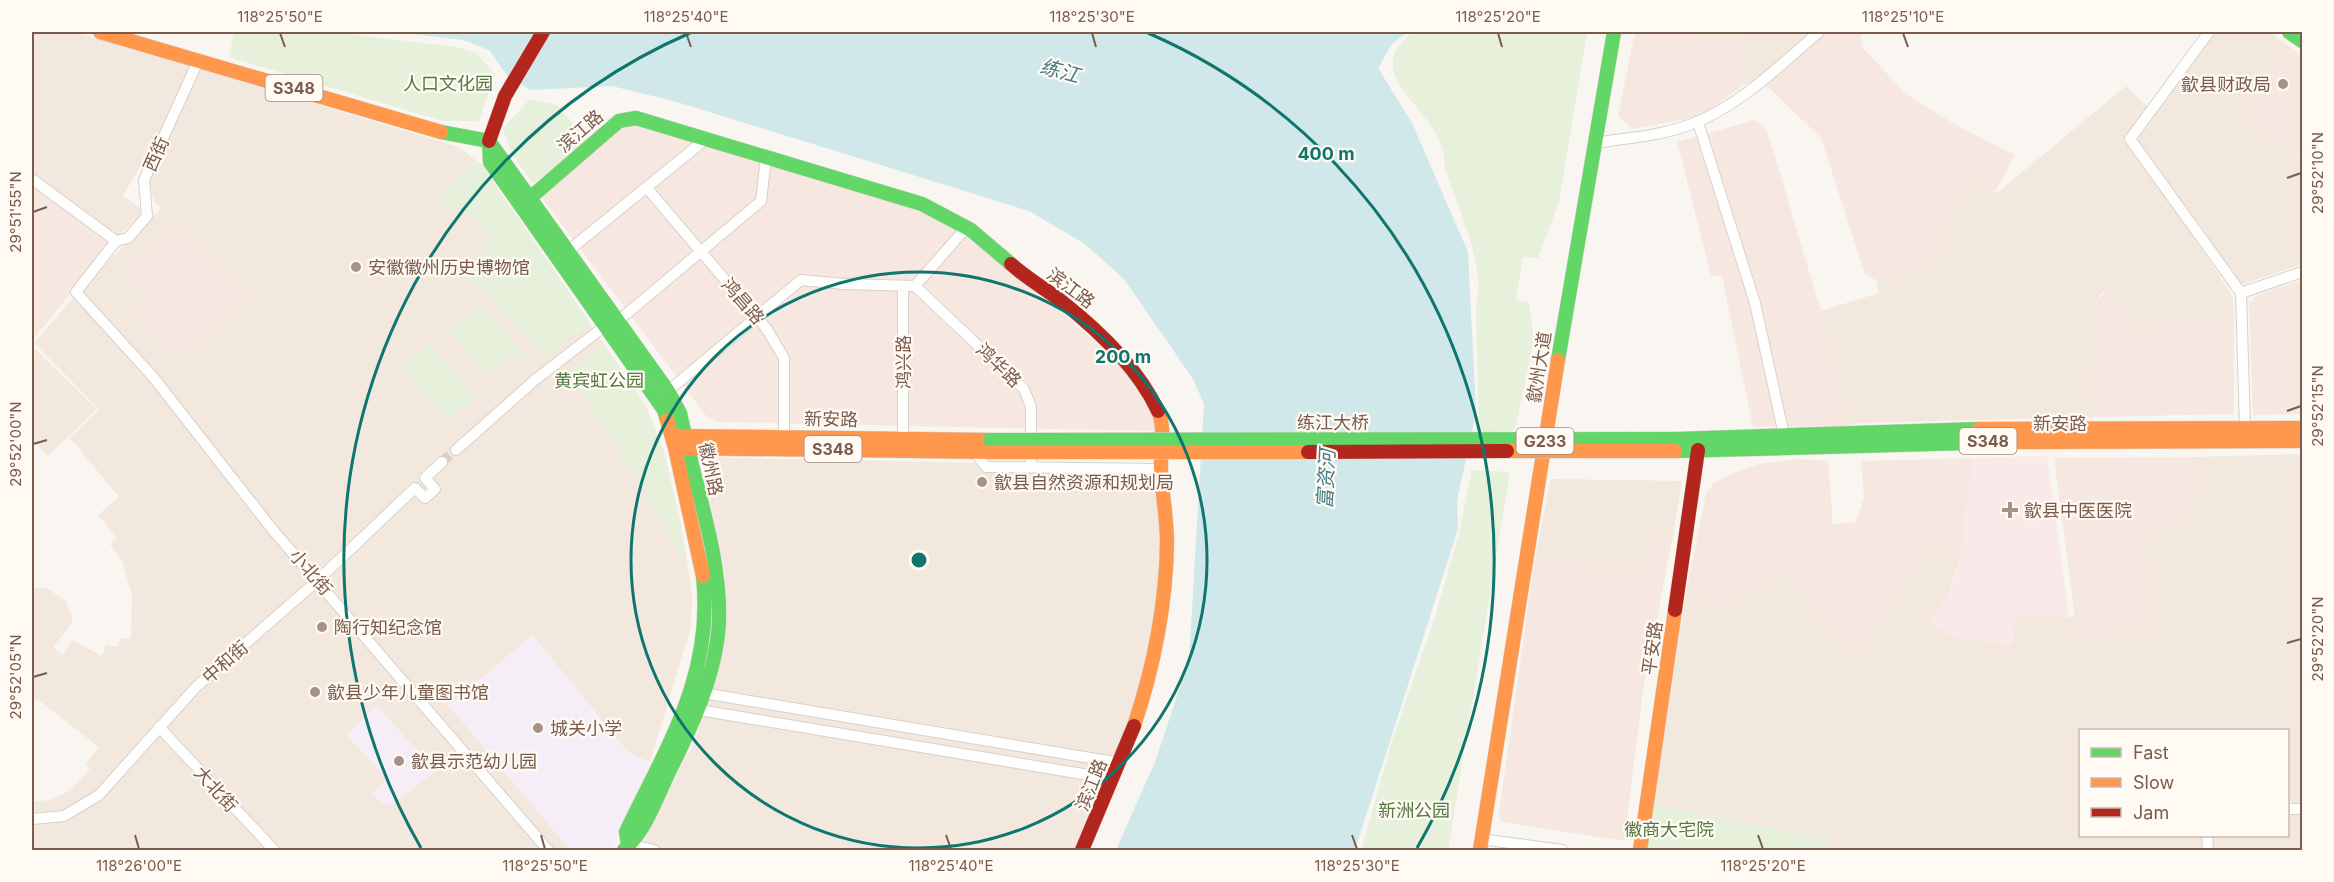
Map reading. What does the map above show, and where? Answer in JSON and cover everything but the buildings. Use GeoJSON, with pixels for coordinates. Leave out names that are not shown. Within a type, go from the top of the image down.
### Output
{"type":"FeatureCollection","features":[{"type":"Feature","properties":{"kind":"main road","name":"S348"},"geometry":{"type":"LineString","coordinates":[[100,32],[199,59],[447,134],[489,141]]}},
{"type":"Feature","properties":{"kind":"main road"},"geometry":{"type":"LineString","coordinates":[[489,141],[505,96],[543,32]]}},
{"type":"Feature","properties":{"kind":"main road","name":"歙州大道"},"geometry":{"type":"LineString","coordinates":[[1467,850],[1549,330],[1601,32]]}},
{"type":"Feature","properties":{"kind":"main road","name":"歙州大道"},"geometry":{"type":"LineString","coordinates":[[1480,845],[1614,32]]}},
{"type":"Feature","properties":{"kind":"main road"},"geometry":{"type":"LineString","coordinates":[[2289,32],[2302,41]]}},
{"type":"Feature","properties":{"kind":"main road","name":"滨江路"},"geometry":{"type":"LineString","coordinates":[[530,198],[624,119],[652,122],[922,204],[966,228],[1022,274],[1078,315],[1127,363],[1148,390],[1162,420],[1161,469],[1167,540],[1162,616],[1148,686],[1120,763],[1082,850]]}},
{"type":"Feature","properties":{"kind":"main road","name":"徽州路"},"geometry":{"type":"LineString","coordinates":[[489,141],[568,251],[664,410],[680,442]]}},
{"type":"Feature","properties":{"kind":"main road","name":"徽州路"},"geometry":{"type":"LineString","coordinates":[[489,141],[490,162],[611,323],[668,391],[680,413],[680,442],[705,598],[704,643],[697,692],[638,837],[626,847]]}},
{"type":"Feature","properties":{"kind":"main road","name":"新安路"},"geometry":{"type":"LineString","coordinates":[[1675,445],[1785,435],[1952,429],[2302,428]]}},
{"type":"Feature","properties":{"kind":"main road","name":"新安路"},"geometry":{"type":"LineString","coordinates":[[680,442],[784,436],[903,438],[990,446]]}},
{"type":"Feature","properties":{"kind":"main road","name":"新安路"},"geometry":{"type":"LineString","coordinates":[[1675,445],[1698,450],[1953,442],[2302,441]]}},
{"type":"Feature","properties":{"kind":"main road","name":"新安路"},"geometry":{"type":"LineString","coordinates":[[680,442],[974,452],[990,446]]}},
{"type":"Feature","properties":{"kind":"main road","name":"练江大桥"},"geometry":{"type":"LineString","coordinates":[[990,446],[1675,445]]}},
{"type":"Feature","properties":{"kind":"main road","name":"平安路"},"geometry":{"type":"LineString","coordinates":[[1640,850],[1698,450]]}},
{"type":"Feature","properties":{"kind":"street"},"geometry":{"type":"LineString","coordinates":[[1595,143],[1676,129],[1698,122],[1762,80],[1819,32]]}},
{"type":"Feature","properties":{"kind":"street"},"geometry":{"type":"LineString","coordinates":[[2209,32],[2130,139],[2241,293],[2245,429]]}},
{"type":"Feature","properties":{"kind":"street","name":"西街"},"geometry":{"type":"LineString","coordinates":[[76,292],[116,241],[128,238],[147,216],[144,180],[199,59]]}},
{"type":"Feature","properties":{"kind":"street"},"geometry":{"type":"LineString","coordinates":[[1698,122],[1755,303],[1785,435]]}},
{"type":"Feature","properties":{"kind":"street"},"geometry":{"type":"LineString","coordinates":[[568,251],[706,139]]}},
{"type":"Feature","properties":{"kind":"street"},"geometry":{"type":"LineString","coordinates":[[456,450],[536,379],[611,323],[761,201],[766,158]]}},
{"type":"Feature","properties":{"kind":"street"},"geometry":{"type":"LineString","coordinates":[[32,178],[116,241]]}},
{"type":"Feature","properties":{"kind":"street","name":"鸿昌路"},"geometry":{"type":"LineString","coordinates":[[646,187],[775,339],[784,358],[784,436]]}},
{"type":"Feature","properties":{"kind":"street"},"geometry":{"type":"LineString","coordinates":[[668,391],[801,280],[909,286],[966,228]]}},
{"type":"Feature","properties":{"kind":"street"},"geometry":{"type":"LineString","coordinates":[[2241,293],[2302,273]]}},
{"type":"Feature","properties":{"kind":"street","name":"鸿兴路"},"geometry":{"type":"LineString","coordinates":[[903,438],[909,286]]}},
{"type":"Feature","properties":{"kind":"street","name":"鸿华路"},"geometry":{"type":"LineString","coordinates":[[909,286],[1024,389],[1031,407],[1031,468]]}},
{"type":"Feature","properties":{"kind":"street","name":"小北街"},"geometry":{"type":"LineString","coordinates":[[76,292],[153,378],[272,529],[548,850]]}},
{"type":"Feature","properties":{"kind":"street"},"geometry":{"type":"LineString","coordinates":[[974,452],[986,467],[1161,469]]}},
{"type":"Feature","properties":{"kind":"street","name":"中和街"},"geometry":{"type":"LineString","coordinates":[[32,819],[55,819],[91,801],[196,687],[318,580],[415,488],[425,498],[435,489],[425,478],[442,462]]}},
{"type":"Feature","properties":{"kind":"street"},"geometry":{"type":"LineString","coordinates":[[697,692],[1120,763]]}},
{"type":"Feature","properties":{"kind":"street"},"geometry":{"type":"LineString","coordinates":[[690,708],[1113,779]]}},
{"type":"Feature","properties":{"kind":"street","name":"大北街"},"geometry":{"type":"LineString","coordinates":[[159,727],[274,850]]}},
{"type":"Feature","properties":{"kind":"street"},"geometry":{"type":"LineString","coordinates":[[1480,845],[1562,850]]}},
{"type":"Feature","properties":{"kind":"street"},"geometry":{"type":"LineString","coordinates":[[626,847],[654,850]]}},
{"type":"Feature","properties":{"kind":"shaded area"},"geometry":{"type":"Polygon","coordinates":[[[32,32],[74,32],[191,65],[163,126],[123,196],[140,208],[141,214],[112,242],[32,183],[32,32]]]}},
{"type":"Feature","properties":{"kind":"shaded area"},"geometry":{"type":"Polygon","coordinates":[[[1635,32],[1702,32],[1703,37],[1741,37],[1744,85],[1700,116],[1632,129],[1618,116],[1635,32]]]}},
{"type":"Feature","properties":{"kind":"shaded area"},"geometry":{"type":"Polygon","coordinates":[[[1702,32],[1813,32],[1756,80],[1744,85],[1741,37],[1703,37],[1702,32]]]}},
{"type":"Feature","properties":{"kind":"shaded area"},"geometry":{"type":"Polygon","coordinates":[[[1825,32],[1860,32],[1862,47],[1906,94],[1956,125],[2015,155],[1995,192],[1966,180],[1944,221],[1947,241],[1933,263],[1876,280],[1865,274],[1821,138],[1763,82],[1825,32]]]}},
{"type":"Feature","properties":{"kind":"shaded area"},"geometry":{"type":"Polygon","coordinates":[[[2204,32],[2269,32],[2291,48],[2243,113],[2302,163],[2302,264],[2240,285],[2198,222],[2187,227],[2233,297],[2234,316],[2134,328],[2107,285],[2095,304],[2093,417],[1859,423],[1847,426],[1821,311],[1879,293],[1876,280],[1933,263],[1947,241],[1944,221],[1966,180],[1997,193],[2126,86],[2150,109],[2204,32]]]}},
{"type":"Feature","properties":{"kind":"shaded area","name":"歙县财政局"},"geometry":{"type":"Polygon","coordinates":[[[2291,48],[2302,55],[2302,163],[2243,114],[2291,48]]]}},
{"type":"Feature","properties":{"kind":"shaded area"},"geometry":{"type":"Polygon","coordinates":[[[198,68],[458,147],[482,165],[646,406],[664,452],[681,524],[692,593],[691,627],[650,762],[612,850],[32,850],[32,802],[49,800],[69,791],[90,769],[86,764],[99,747],[37,699],[32,701],[32,589],[45,587],[66,601],[73,621],[53,647],[63,655],[72,640],[102,656],[106,645],[118,647],[121,638],[131,639],[132,594],[122,561],[110,544],[117,538],[98,515],[119,497],[70,438],[99,409],[34,343],[85,284],[162,208],[155,202],[149,182],[198,68]]]}},
{"type":"Feature","properties":{"kind":"shaded area"},"geometry":{"type":"Polygon","coordinates":[[[628,120],[886,195],[969,232],[1125,368],[1154,407],[1154,431],[717,422],[707,417],[539,194],[628,120]]]}},
{"type":"Feature","properties":{"kind":"shaded area"},"geometry":{"type":"Polygon","coordinates":[[[1755,120],[1767,130],[1821,311],[1847,426],[1753,427],[1722,276],[1711,275],[1677,142],[1755,120]]]}},
{"type":"Feature","properties":{"kind":"shaded area"},"geometry":{"type":"Polygon","coordinates":[[[32,183],[112,242],[32,341],[32,183]]]}},
{"type":"Feature","properties":{"kind":"shaded area"},"geometry":{"type":"Polygon","coordinates":[[[173,226],[240,283],[252,297],[176,358],[129,312],[146,296],[122,271],[173,226]]]}},
{"type":"Feature","properties":{"kind":"shaded area"},"geometry":{"type":"Polygon","coordinates":[[[2302,280],[2302,414],[2253,415],[2249,304],[2257,295],[2302,280]]]}},
{"type":"Feature","properties":{"kind":"shaded area"},"geometry":{"type":"Polygon","coordinates":[[[2106,284],[2134,328],[2234,316],[2234,414],[2093,417],[2095,304],[2104,293],[2106,284]]]}},
{"type":"Feature","properties":{"kind":"shaded area"},"geometry":{"type":"Polygon","coordinates":[[[32,346],[97,409],[48,456],[32,439],[32,346]]]}},
{"type":"Feature","properties":{"kind":"shaded area"},"geometry":{"type":"Polygon","coordinates":[[[2302,454],[2302,850],[2213,850],[2212,837],[2289,837],[2289,729],[2079,729],[2079,837],[2202,837],[2203,850],[1826,850],[1827,839],[1654,805],[1686,593],[1727,607],[1770,580],[1789,574],[1820,619],[1857,655],[1930,546],[1960,561],[1947,596],[1928,623],[2016,617],[2075,617],[2078,640],[2156,628],[2142,536],[2200,490],[2194,457],[2302,454]]]}},
{"type":"Feature","properties":{"kind":"shaded area","name":"歙县中医医院"},"geometry":{"type":"Polygon","coordinates":[[[2047,456],[2069,617],[2016,617],[2013,645],[1955,638],[1928,623],[1947,596],[1959,568],[1973,458],[2047,456]]]}},
{"type":"Feature","properties":{"kind":"shaded area"},"geometry":{"type":"Polygon","coordinates":[[[2194,457],[2200,490],[2170,528],[2142,536],[2156,628],[2078,641],[2054,458],[2194,457]]]}},
{"type":"Feature","properties":{"kind":"shaded area"},"geometry":{"type":"Polygon","coordinates":[[[718,458],[1157,466],[1162,559],[1158,624],[1145,686],[1077,850],[639,850],[697,735],[727,624],[725,573],[706,482],[708,468],[718,458]]]}},
{"type":"Feature","properties":{"kind":"shaded area"},"geometry":{"type":"Polygon","coordinates":[[[1973,458],[1960,561],[1930,546],[1857,655],[1820,619],[1789,574],[1770,580],[1727,607],[1686,593],[1706,493],[1714,483],[1733,473],[1760,464],[1798,459],[1828,461],[1833,524],[1856,522],[1864,497],[1861,461],[1973,458]]]}},
{"type":"Feature","properties":{"kind":"shaded area"},"geometry":{"type":"Polygon","coordinates":[[[1551,479],[1682,481],[1672,541],[1653,538],[1645,574],[1535,557],[1551,479]]]}},
{"type":"Feature","properties":{"kind":"shaded area"},"geometry":{"type":"Polygon","coordinates":[[[1653,538],[1672,541],[1643,691],[1624,841],[1501,822],[1499,812],[1535,557],[1645,574],[1653,538]]]}},
{"type":"Feature","properties":{"kind":"shaded area","name":"城关小学"},"geometry":{"type":"Polygon","coordinates":[[[533,635],[628,752],[650,762],[612,850],[570,850],[448,705],[533,635]]]}},
{"type":"Feature","properties":{"kind":"shaded area","name":"歙县示范幼儿园"},"geometry":{"type":"Polygon","coordinates":[[[377,705],[436,772],[393,803],[384,805],[372,794],[388,779],[346,735],[377,705]]]}},
{"type":"Feature","properties":{"kind":"green space","name":"人口文化园"},"geometry":{"type":"Polygon","coordinates":[[[234,32],[332,32],[457,47],[476,53],[495,74],[479,121],[442,121],[229,57],[234,32]]]}},
{"type":"Feature","properties":{"kind":"green space"},"geometry":{"type":"Polygon","coordinates":[[[1414,32],[1587,32],[1559,202],[1538,258],[1523,257],[1516,300],[1529,302],[1534,340],[1515,430],[1479,434],[1476,311],[1478,283],[1473,251],[1446,171],[1441,144],[1434,130],[1402,88],[1395,74],[1393,60],[1399,46],[1414,32]]]}},
{"type":"Feature","properties":{"kind":"green space"},"geometry":{"type":"Polygon","coordinates":[[[530,99],[557,105],[588,140],[533,184],[510,151],[503,128],[530,99]]]}},
{"type":"Feature","properties":{"kind":"green space"},"geometry":{"type":"Polygon","coordinates":[[[475,160],[482,165],[590,323],[545,357],[481,288],[469,281],[488,240],[481,227],[463,212],[441,205],[439,195],[475,160]]]}},
{"type":"Feature","properties":{"kind":"green space"},"geometry":{"type":"Polygon","coordinates":[[[479,306],[483,307],[528,359],[526,361],[519,356],[505,360],[486,374],[449,329],[479,306]]]}},
{"type":"Feature","properties":{"kind":"green space"},"geometry":{"type":"Polygon","coordinates":[[[431,343],[475,398],[447,421],[402,366],[431,343]]]}},
{"type":"Feature","properties":{"kind":"green space","name":"黄宾虹公园"},"geometry":{"type":"Polygon","coordinates":[[[604,344],[646,406],[664,452],[686,555],[679,556],[654,508],[607,431],[566,374],[604,344]]]}},
{"type":"Feature","properties":{"kind":"green space","name":"新洲公园"},"geometry":{"type":"Polygon","coordinates":[[[1472,470],[1510,472],[1448,850],[1361,850],[1392,741],[1434,620],[1459,534],[1472,470]]]}},
{"type":"Feature","properties":{"kind":"green space","name":"徽商大宅院"},"geometry":{"type":"Polygon","coordinates":[[[1654,805],[1828,839],[1826,850],[1645,850],[1651,810],[1654,805]]]}},
{"type":"Feature","properties":{"kind":"water"},"geometry":{"type":"Polygon","coordinates":[[[398,32],[1408,32],[1392,44],[1378,68],[1412,123],[1468,252],[1476,412],[1457,501],[1458,529],[1355,850],[1116,850],[1155,762],[1189,660],[1204,404],[1193,379],[1124,279],[1085,244],[1029,211],[677,102],[612,86],[530,90],[506,74],[489,50],[463,40],[398,32]]]}},
{"type":"Feature","properties":{"kind":"tunnel"},"geometry":{"type":"LineString","coordinates":[[442,462],[456,450]]}},
{"type":"Feature","properties":{"kind":"traffic: fast"},"geometry":{"type":"LineString","coordinates":[[1558,360],[1614,32]]}},
{"type":"Feature","properties":{"kind":"traffic: fast"},"geometry":{"type":"LineString","coordinates":[[2289,32],[2302,41]]}},
{"type":"Feature","properties":{"kind":"traffic: fast"},"geometry":{"type":"LineString","coordinates":[[530,198],[619,121],[636,118],[922,204],[971,230],[1011,264]]}},
{"type":"Feature","properties":{"kind":"traffic: fast"},"geometry":{"type":"LineString","coordinates":[[441,132],[489,141],[668,391],[680,413],[688,448]]}},
{"type":"Feature","properties":{"kind":"traffic: fast"},"geometry":{"type":"LineString","coordinates":[[489,141],[490,162],[664,410],[667,420]]}},
{"type":"Feature","properties":{"kind":"traffic: fast"},"geometry":{"type":"LineString","coordinates":[[1676,439],[1978,429]]}},
{"type":"Feature","properties":{"kind":"traffic: fast"},"geometry":{"type":"LineString","coordinates":[[990,440],[1676,439]]}},
{"type":"Feature","properties":{"kind":"traffic: fast"},"geometry":{"type":"LineString","coordinates":[[1675,451],[2005,442]]}},
{"type":"Feature","properties":{"kind":"traffic: fast"},"geometry":{"type":"LineString","coordinates":[[624,850],[644,824],[686,737],[702,700],[717,642],[719,622],[717,578],[688,448]]}},
{"type":"Feature","properties":{"kind":"traffic: fast"},"geometry":{"type":"LineString","coordinates":[[628,844],[626,832],[671,739],[694,678],[705,612],[703,576]]}},
{"type":"Feature","properties":{"kind":"traffic: slow"},"geometry":{"type":"LineString","coordinates":[[100,32],[441,132]]}},
{"type":"Feature","properties":{"kind":"traffic: slow"},"geometry":{"type":"LineString","coordinates":[[1480,850],[1558,360]]}},
{"type":"Feature","properties":{"kind":"traffic: slow"},"geometry":{"type":"LineString","coordinates":[[1134,726],[1158,636],[1166,566],[1167,534],[1161,470],[1162,433],[1158,411]]}},
{"type":"Feature","properties":{"kind":"traffic: slow"},"geometry":{"type":"LineString","coordinates":[[667,420],[675,448],[990,452]]}},
{"type":"Feature","properties":{"kind":"traffic: slow"},"geometry":{"type":"LineString","coordinates":[[1978,429],[2302,428]]}},
{"type":"Feature","properties":{"kind":"traffic: slow"},"geometry":{"type":"LineString","coordinates":[[676,436],[990,440]]}},
{"type":"Feature","properties":{"kind":"traffic: slow"},"geometry":{"type":"LineString","coordinates":[[2005,442],[2302,441]]}},
{"type":"Feature","properties":{"kind":"traffic: slow"},"geometry":{"type":"LineString","coordinates":[[675,448],[703,576]]}},
{"type":"Feature","properties":{"kind":"traffic: slow"},"geometry":{"type":"LineString","coordinates":[[1507,451],[1675,451]]}},
{"type":"Feature","properties":{"kind":"traffic: slow"},"geometry":{"type":"LineString","coordinates":[[990,452],[1308,452]]}},
{"type":"Feature","properties":{"kind":"traffic: slow"},"geometry":{"type":"LineString","coordinates":[[1640,850],[1675,610]]}},
{"type":"Feature","properties":{"kind":"traffic: jam"},"geometry":{"type":"LineString","coordinates":[[489,141],[505,96],[543,32]]}},
{"type":"Feature","properties":{"kind":"traffic: jam"},"geometry":{"type":"LineString","coordinates":[[1011,264],[1060,300],[1102,337],[1128,365],[1150,395],[1158,411]]}},
{"type":"Feature","properties":{"kind":"traffic: jam"},"geometry":{"type":"LineString","coordinates":[[1675,610],[1698,450]]}},
{"type":"Feature","properties":{"kind":"traffic: jam"},"geometry":{"type":"LineString","coordinates":[[1308,452],[1507,451]]}},
{"type":"Feature","properties":{"kind":"traffic: jam"},"geometry":{"type":"LineString","coordinates":[[1082,850],[1134,726]]}},
{"type":"Feature","properties":{"kind":"place","name":"歙县财政局"},"geometry":{"type":"Point","coordinates":[2283,84]}},
{"type":"Feature","properties":{"kind":"place","name":"安徽徽州历史博物馆"},"geometry":{"type":"Point","coordinates":[356,267]}},
{"type":"Feature","properties":{"kind":"place","name":"歙县自然资源和规划局"},"geometry":{"type":"Point","coordinates":[982,482]}},
{"type":"Feature","properties":{"kind":"place","name":"歙县中医医院"},"geometry":{"type":"Point","coordinates":[2010,510]}},
{"type":"Feature","properties":{"kind":"place","name":"陶行知纪念馆"},"geometry":{"type":"Point","coordinates":[322,627]}},
{"type":"Feature","properties":{"kind":"place","name":"歙县少年儿童图书馆"},"geometry":{"type":"Point","coordinates":[315,692]}},
{"type":"Feature","properties":{"kind":"place","name":"城关小学"},"geometry":{"type":"Point","coordinates":[538,728]}},
{"type":"Feature","properties":{"kind":"place","name":"歙县示范幼儿园"},"geometry":{"type":"Point","coordinates":[399,761]}},
{"type":"Feature","properties":{"kind":"water label","name":"练江"},"geometry":{"type":"Point","coordinates":[1060,71]}},
{"type":"Feature","properties":{"kind":"water label","name":"富资河"},"geometry":{"type":"Point","coordinates":[1326,479]}}]}
